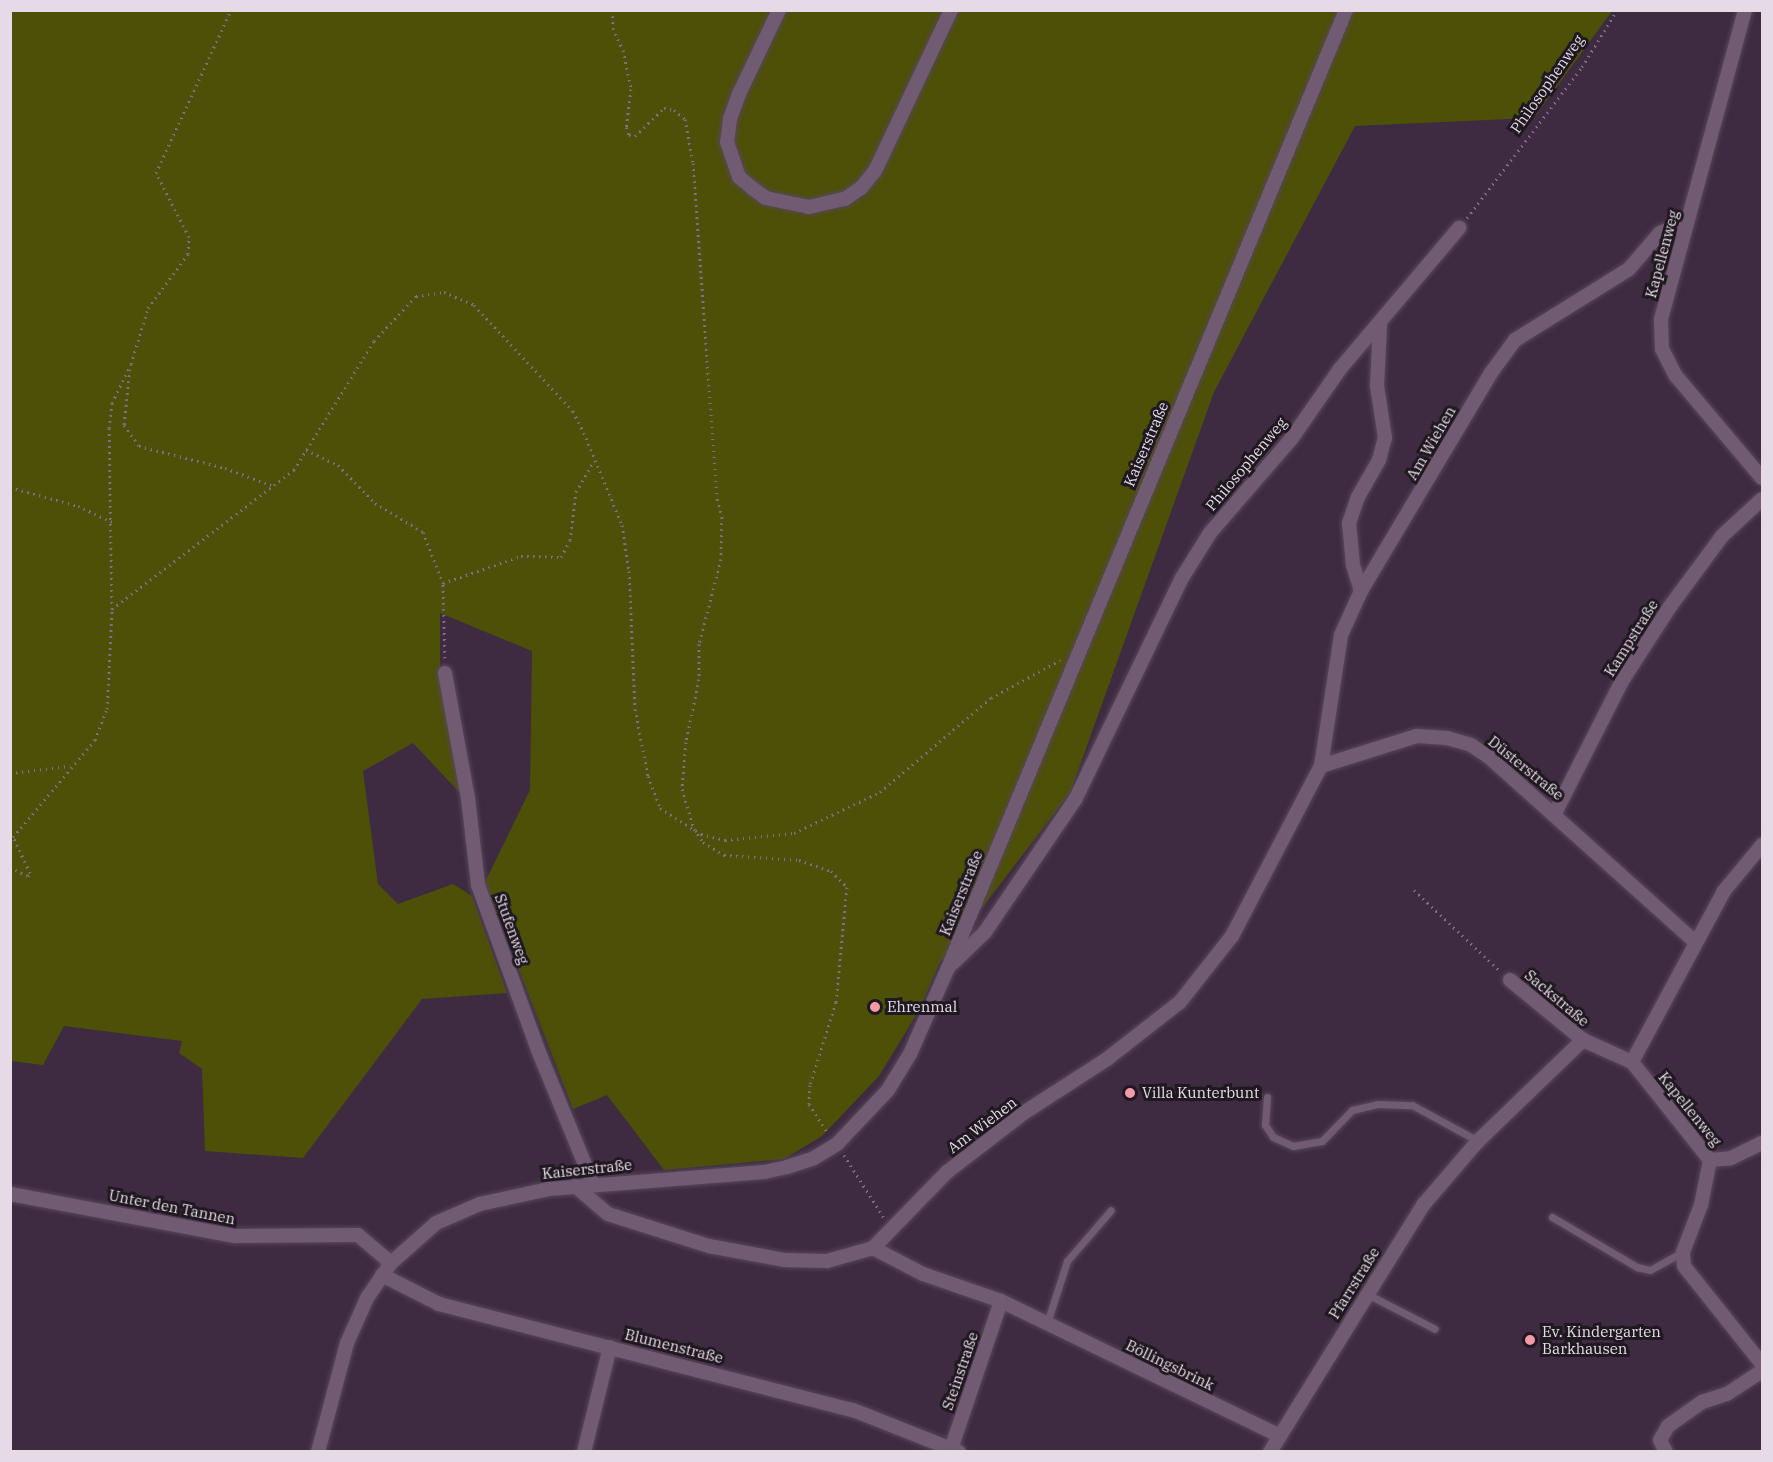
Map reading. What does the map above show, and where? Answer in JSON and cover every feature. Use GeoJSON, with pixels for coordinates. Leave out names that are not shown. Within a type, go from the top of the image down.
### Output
{"type":"FeatureCollection","features":[{"type":"Feature","properties":{"kind":"street"},"geometry":{"type":"LineString","coordinates":[[778,10],[739,94],[728,142],[735,169],[752,188],[766,198],[809,207],[845,199],[861,188],[875,171],[951,10]]}},
{"type":"Feature","properties":{"kind":"street","name":"Kaiserstraße"},"geometry":{"type":"LineString","coordinates":[[318,1452],[354,1324],[382,1275],[421,1234],[458,1211],[513,1195],[593,1184],[764,1172],[814,1158],[837,1144],[888,1090],[910,1054],[948,968],[1076,653],[1346,10]]}},
{"type":"Feature","properties":{"kind":"street","name":"Kapellenweg"},"geometry":{"type":"LineString","coordinates":[[1745,10],[1661,320],[1662,349],[1676,376],[1762,478]]}},
{"type":"Feature","properties":{"kind":"street","name":"Am Wiehen"},"geometry":{"type":"LineString","coordinates":[[575,1186],[608,1214],[709,1246],[784,1260],[827,1261],[873,1248],[947,1172],[1025,1112],[1107,1059],[1180,1002],[1232,936],[1306,790],[1321,766],[1341,635],[1361,591],[1491,374],[1515,340],[1629,269],[1660,233],[1688,220]]}},
{"type":"Feature","properties":{"kind":"street","name":"Philosophenweg"},"geometry":{"type":"LineString","coordinates":[[948,968],[985,932],[1076,798],[1182,578],[1209,533],[1292,438],[1340,369],[1459,228]]}},
{"type":"Feature","properties":{"kind":"street"},"geometry":{"type":"LineString","coordinates":[[1361,591],[1353,565],[1349,523],[1358,497],[1379,460],[1385,438],[1377,386],[1380,324]]}},
{"type":"Feature","properties":{"kind":"street","name":"Kampstraße"},"geometry":{"type":"LineString","coordinates":[[1555,813],[1622,681],[1669,608],[1722,536],[1762,499]]}},
{"type":"Feature","properties":{"kind":"street","name":"Stufenweg"},"geometry":{"type":"LineString","coordinates":[[445,673],[468,798],[478,885],[538,1050],[593,1184]]}},
{"type":"Feature","properties":{"kind":"street","name":"Düsterstraße"},"geometry":{"type":"LineString","coordinates":[[1321,766],[1417,736],[1447,738],[1471,745],[1489,757],[1555,813],[1695,942]]}},
{"type":"Feature","properties":{"kind":"street"},"geometry":{"type":"LineString","coordinates":[[1632,1062],[1724,891],[1762,845]]}},
{"type":"Feature","properties":{"kind":"street","name":"Sackstraße"},"geometry":{"type":"LineString","coordinates":[[1510,980],[1583,1040]]}},
{"type":"Feature","properties":{"kind":"street","name":"Kapellenweg"},"geometry":{"type":"LineString","coordinates":[[1583,1040],[1632,1062],[1710,1160],[1701,1205],[1683,1252]]}},
{"type":"Feature","properties":{"kind":"street","name":"Pfarrstraße"},"geometry":{"type":"LineString","coordinates":[[1270,1452],[1424,1204],[1479,1141],[1583,1040]]}},
{"type":"Feature","properties":{"kind":"street"},"geometry":{"type":"LineString","coordinates":[[1710,1160],[1731,1158],[1762,1143]]}},
{"type":"Feature","properties":{"kind":"street","name":"Unter den Tannen"},"geometry":{"type":"LineString","coordinates":[[10,1194],[235,1236],[358,1234],[391,1263]]}},
{"type":"Feature","properties":{"kind":"street","name":"Böllingsbrink"},"geometry":{"type":"LineString","coordinates":[[873,1248],[923,1274],[1001,1301],[1280,1436]]}},
{"type":"Feature","properties":{"kind":"street"},"geometry":{"type":"LineString","coordinates":[[1683,1252],[1690,1278],[1762,1364]]}},
{"type":"Feature","properties":{"kind":"street","name":"Blumenstraße"},"geometry":{"type":"LineString","coordinates":[[382,1275],[439,1304],[853,1410],[953,1450]]}},
{"type":"Feature","properties":{"kind":"street","name":"Steinstraße"},"geometry":{"type":"LineString","coordinates":[[953,1450],[1001,1301]]}},
{"type":"Feature","properties":{"kind":"street"},"geometry":{"type":"LineString","coordinates":[[584,1452],[610,1347]]}},
{"type":"Feature","properties":{"kind":"street"},"geometry":{"type":"LineString","coordinates":[[1666,1452],[1660,1440],[1668,1426],[1702,1402],[1727,1394],[1762,1371]]}},
{"type":"Feature","properties":{"kind":"lane"},"geometry":{"type":"LineString","coordinates":[[1267,1097],[1265,1125],[1273,1137],[1293,1146],[1322,1141],[1352,1110],[1377,1104],[1412,1105],[1479,1141]]}},
{"type":"Feature","properties":{"kind":"lane"},"geometry":{"type":"LineString","coordinates":[[1047,1323],[1067,1261],[1111,1209]]}},
{"type":"Feature","properties":{"kind":"lane"},"geometry":{"type":"LineString","coordinates":[[1552,1217],[1637,1268],[1650,1270],[1683,1252]]}},
{"type":"Feature","properties":{"kind":"lane"},"geometry":{"type":"LineString","coordinates":[[1367,1294],[1435,1329]]}},
{"type":"Feature","properties":{"kind":"path"},"geometry":{"type":"LineString","coordinates":[[231,10],[160,160],[156,173],[189,237],[188,254],[147,308],[131,364],[123,417],[132,441],[154,453],[225,468],[273,486]]}},
{"type":"Feature","properties":{"kind":"path"},"geometry":{"type":"LineString","coordinates":[[612,10],[613,28],[623,50],[631,89],[626,127],[629,135],[635,136],[664,108],[674,110],[685,119],[693,163],[717,499],[722,517],[721,559],[699,644],[699,679],[686,742],[682,789],[694,829],[703,842],[724,855],[799,860],[831,871],[847,887],[836,1002],[810,1085],[808,1104],[837,1144],[891,1230]]}},
{"type":"Feature","properties":{"kind":"path","name":"Philosophenweg"},"geometry":{"type":"LineString","coordinates":[[1459,228],[1582,67],[1617,10]]}},
{"type":"Feature","properties":{"kind":"path"},"geometry":{"type":"LineString","coordinates":[[112,609],[294,470],[374,341],[416,296],[444,292],[474,305],[573,411],[622,525],[630,583],[634,710],[648,776],[660,808],[694,829],[725,840],[794,833],[880,792],[991,698],[1076,653]]}},
{"type":"Feature","properties":{"kind":"path"},"geometry":{"type":"LineString","coordinates":[[10,867],[28,876],[30,873],[13,837],[71,765],[95,740],[107,709],[112,609],[109,428],[112,403],[131,364]]}},
{"type":"Feature","properties":{"kind":"path"},"geometry":{"type":"LineString","coordinates":[[306,450],[338,465],[375,503],[423,532],[443,583],[445,673]]}},
{"type":"Feature","properties":{"kind":"path"},"geometry":{"type":"LineString","coordinates":[[443,583],[521,556],[561,557],[570,540],[576,492],[594,461]]}},
{"type":"Feature","properties":{"kind":"path"},"geometry":{"type":"LineString","coordinates":[[10,487],[78,506],[112,522]]}},
{"type":"Feature","properties":{"kind":"path"},"geometry":{"type":"LineString","coordinates":[[10,773],[71,765]]}},
{"type":"Feature","properties":{"kind":"path"},"geometry":{"type":"LineString","coordinates":[[1414,890],[1510,980]]}},
{"type":"Feature","properties":{"kind":"shaded area"},"geometry":{"type":"Polygon","coordinates":[[[11,11],[1612,11],[1534,118],[1355,126],[1214,392],[1070,793],[939,964],[918,1012],[879,1076],[822,1136],[784,1159],[664,1170],[607,1095],[573,1109],[485,882],[530,790],[532,651],[440,613],[440,673],[461,794],[413,743],[363,771],[378,884],[398,904],[453,884],[472,896],[507,993],[422,999],[303,1158],[205,1151],[202,1069],[179,1053],[182,1041],[64,1026],[43,1065],[11,1061],[11,11]]]}},
{"type":"Feature","properties":{"kind":"place","name":"Ehrenmal"},"geometry":{"type":"Point","coordinates":[875,1007]}},
{"type":"Feature","properties":{"kind":"place","name":"Villa Kunterbunt"},"geometry":{"type":"Point","coordinates":[1130,1093]}},
{"type":"Feature","properties":{"kind":"place","name":"Ev. Kindergarten Barkhausen"},"geometry":{"type":"Point","coordinates":[1530,1340]}}]}
